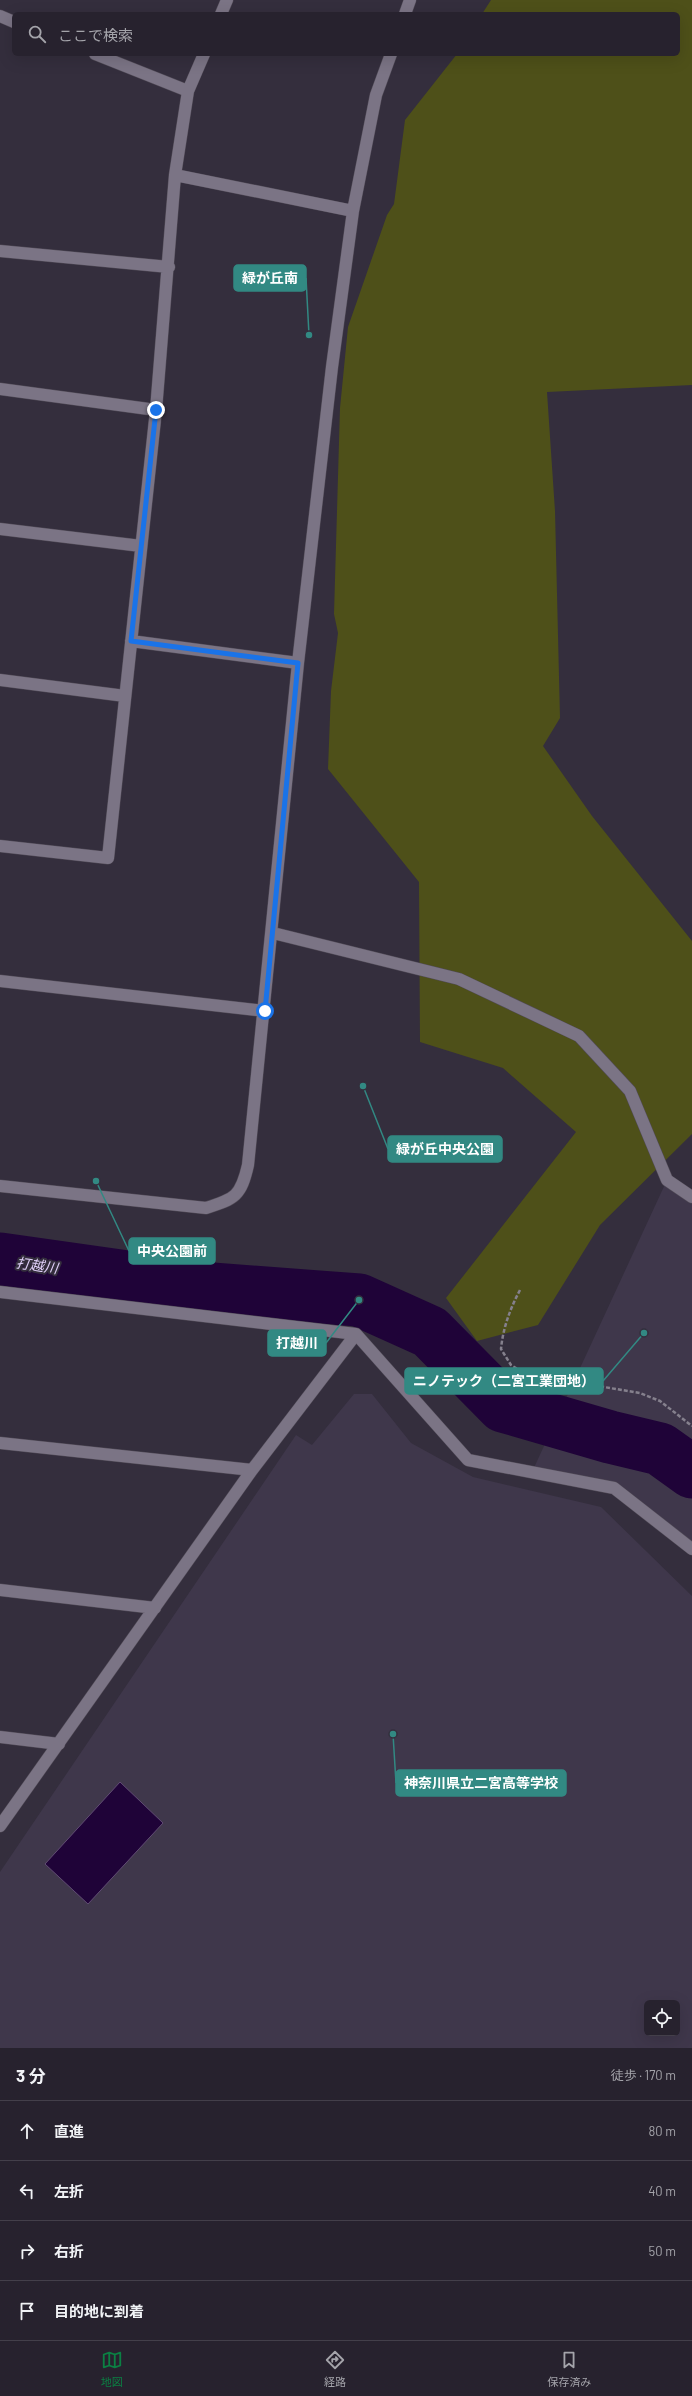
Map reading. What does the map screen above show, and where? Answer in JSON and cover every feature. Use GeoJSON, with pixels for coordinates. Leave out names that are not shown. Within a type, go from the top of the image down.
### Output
{"type":"FeatureCollection","features":[{"type":"Feature","properties":{"kind":"street"},"geometry":{"type":"LineString","coordinates":[[222,12],[227,0]]}},
{"type":"Feature","properties":{"kind":"street"},"geometry":{"type":"LineString","coordinates":[[406,12],[410,0]]}},
{"type":"Feature","properties":{"kind":"street"},"geometry":{"type":"LineString","coordinates":[[0,16],[12,21]]}},
{"type":"Feature","properties":{"kind":"street"},"geometry":{"type":"LineString","coordinates":[[99,56],[188,91]]}},
{"type":"Feature","properties":{"kind":"street"},"geometry":{"type":"LineString","coordinates":[[0,846],[108,858],[156,410],[169,267],[175,175],[188,91],[203,56]]}},
{"type":"Feature","properties":{"kind":"street"},"geometry":{"type":"LineString","coordinates":[[0,1186],[206,1208],[230,1200],[243,1186],[248,1165],[265,1011],[298,663],[332,367],[352,211],[376,95],[390,56]]}},
{"type":"Feature","properties":{"kind":"street"},"geometry":{"type":"LineString","coordinates":[[175,175],[352,211]]}},
{"type":"Feature","properties":{"kind":"street"},"geometry":{"type":"LineString","coordinates":[[0,251],[169,267]]}},
{"type":"Feature","properties":{"kind":"street"},"geometry":{"type":"LineString","coordinates":[[0,389],[156,410]]}},
{"type":"Feature","properties":{"kind":"street"},"geometry":{"type":"LineString","coordinates":[[0,529],[141,546]]}},
{"type":"Feature","properties":{"kind":"street"},"geometry":{"type":"LineString","coordinates":[[131,641],[298,663]]}},
{"type":"Feature","properties":{"kind":"street"},"geometry":{"type":"LineString","coordinates":[[0,680],[125,696]]}},
{"type":"Feature","properties":{"kind":"street"},"geometry":{"type":"LineString","coordinates":[[273,933],[459,979],[578,1036],[630,1091],[667,1180],[692,1197]]}},
{"type":"Feature","properties":{"kind":"street"},"geometry":{"type":"LineString","coordinates":[[0,982],[265,1011]]}},
{"type":"Feature","properties":{"kind":"street"},"geometry":{"type":"LineString","coordinates":[[0,1292],[356,1334],[468,1460],[614,1488],[692,1550]]}},
{"type":"Feature","properties":{"kind":"street"},"geometry":{"type":"LineString","coordinates":[[0,1826],[252,1470],[356,1334]]}},
{"type":"Feature","properties":{"kind":"street"},"geometry":{"type":"LineString","coordinates":[[0,1443],[252,1470]]}},
{"type":"Feature","properties":{"kind":"street"},"geometry":{"type":"LineString","coordinates":[[0,1590],[155,1608]]}},
{"type":"Feature","properties":{"kind":"street"},"geometry":{"type":"LineString","coordinates":[[0,1737],[59,1744]]}},
{"type":"Feature","properties":{"kind":"path"},"geometry":{"type":"LineString","coordinates":[[520,1290],[512,1307],[501,1344],[501,1349],[511,1365],[525,1374],[640,1393],[660,1401],[692,1426]]}},
{"type":"Feature","properties":{"kind":"shaded area"},"geometry":{"type":"Polygon","coordinates":[[[491,0],[692,0],[692,385],[547,392],[555,511],[560,718],[543,746],[592,816],[692,941],[692,1134],[600,1225],[538,1325],[477,1341],[446,1298],[576,1132],[503,1068],[420,1042],[419,882],[328,769],[331,691],[338,633],[334,614],[340,408],[348,327],[387,215],[394,204],[405,120],[455,56],[680,56],[680,12],[483,12],[491,0]]]}},
{"type":"Feature","properties":{"kind":"shaded area"},"geometry":{"type":"Polygon","coordinates":[[[667,1180],[692,1194],[692,1549],[624,1496],[532,1472],[667,1180]]]}},
{"type":"Feature","properties":{"kind":"shaded area"},"geometry":{"type":"Polygon","coordinates":[[[354,1394],[372,1394],[411,1443],[473,1477],[601,1507],[692,1596],[692,2048],[0,2048],[0,1872],[296,1435],[312,1445],[354,1394]]]}},
{"type":"Feature","properties":{"kind":"shaded area"},"geometry":{"type":"Polygon","coordinates":[[[120,1782],[163,1823],[88,1904],[45,1864],[120,1782]]]}},
{"type":"Feature","properties":{"kind":"waterway","name":"打越川"},"geometry":{"type":"LineString","coordinates":[[0,1259],[212,1289],[359,1300],[430,1332],[503,1406],[610,1437],[660,1449],[692,1472]]}},
{"type":"Feature","properties":{"kind":"place","name":"緑が丘南"},"geometry":{"type":"Point","coordinates":[309,335]}},
{"type":"Feature","properties":{"kind":"place","name":"緑が丘中央公園"},"geometry":{"type":"Point","coordinates":[363,1086]}},
{"type":"Feature","properties":{"kind":"place","name":"中央公園前"},"geometry":{"type":"Point","coordinates":[96,1181]}},
{"type":"Feature","properties":{"kind":"place","name":"打越川"},"geometry":{"type":"Point","coordinates":[359,1300]}},
{"type":"Feature","properties":{"kind":"place","name":"ニノテック（二宮工業団地）"},"geometry":{"type":"Point","coordinates":[644,1333]}},
{"type":"Feature","properties":{"kind":"place","name":"神奈川県立二宮高等学校"},"geometry":{"type":"Point","coordinates":[393,1734]}},
{"type":"Feature","properties":{"kind":"route"},"geometry":{"type":"LineString","coordinates":[[156,410],[131,641],[298,663],[265,1011]]}}]}
